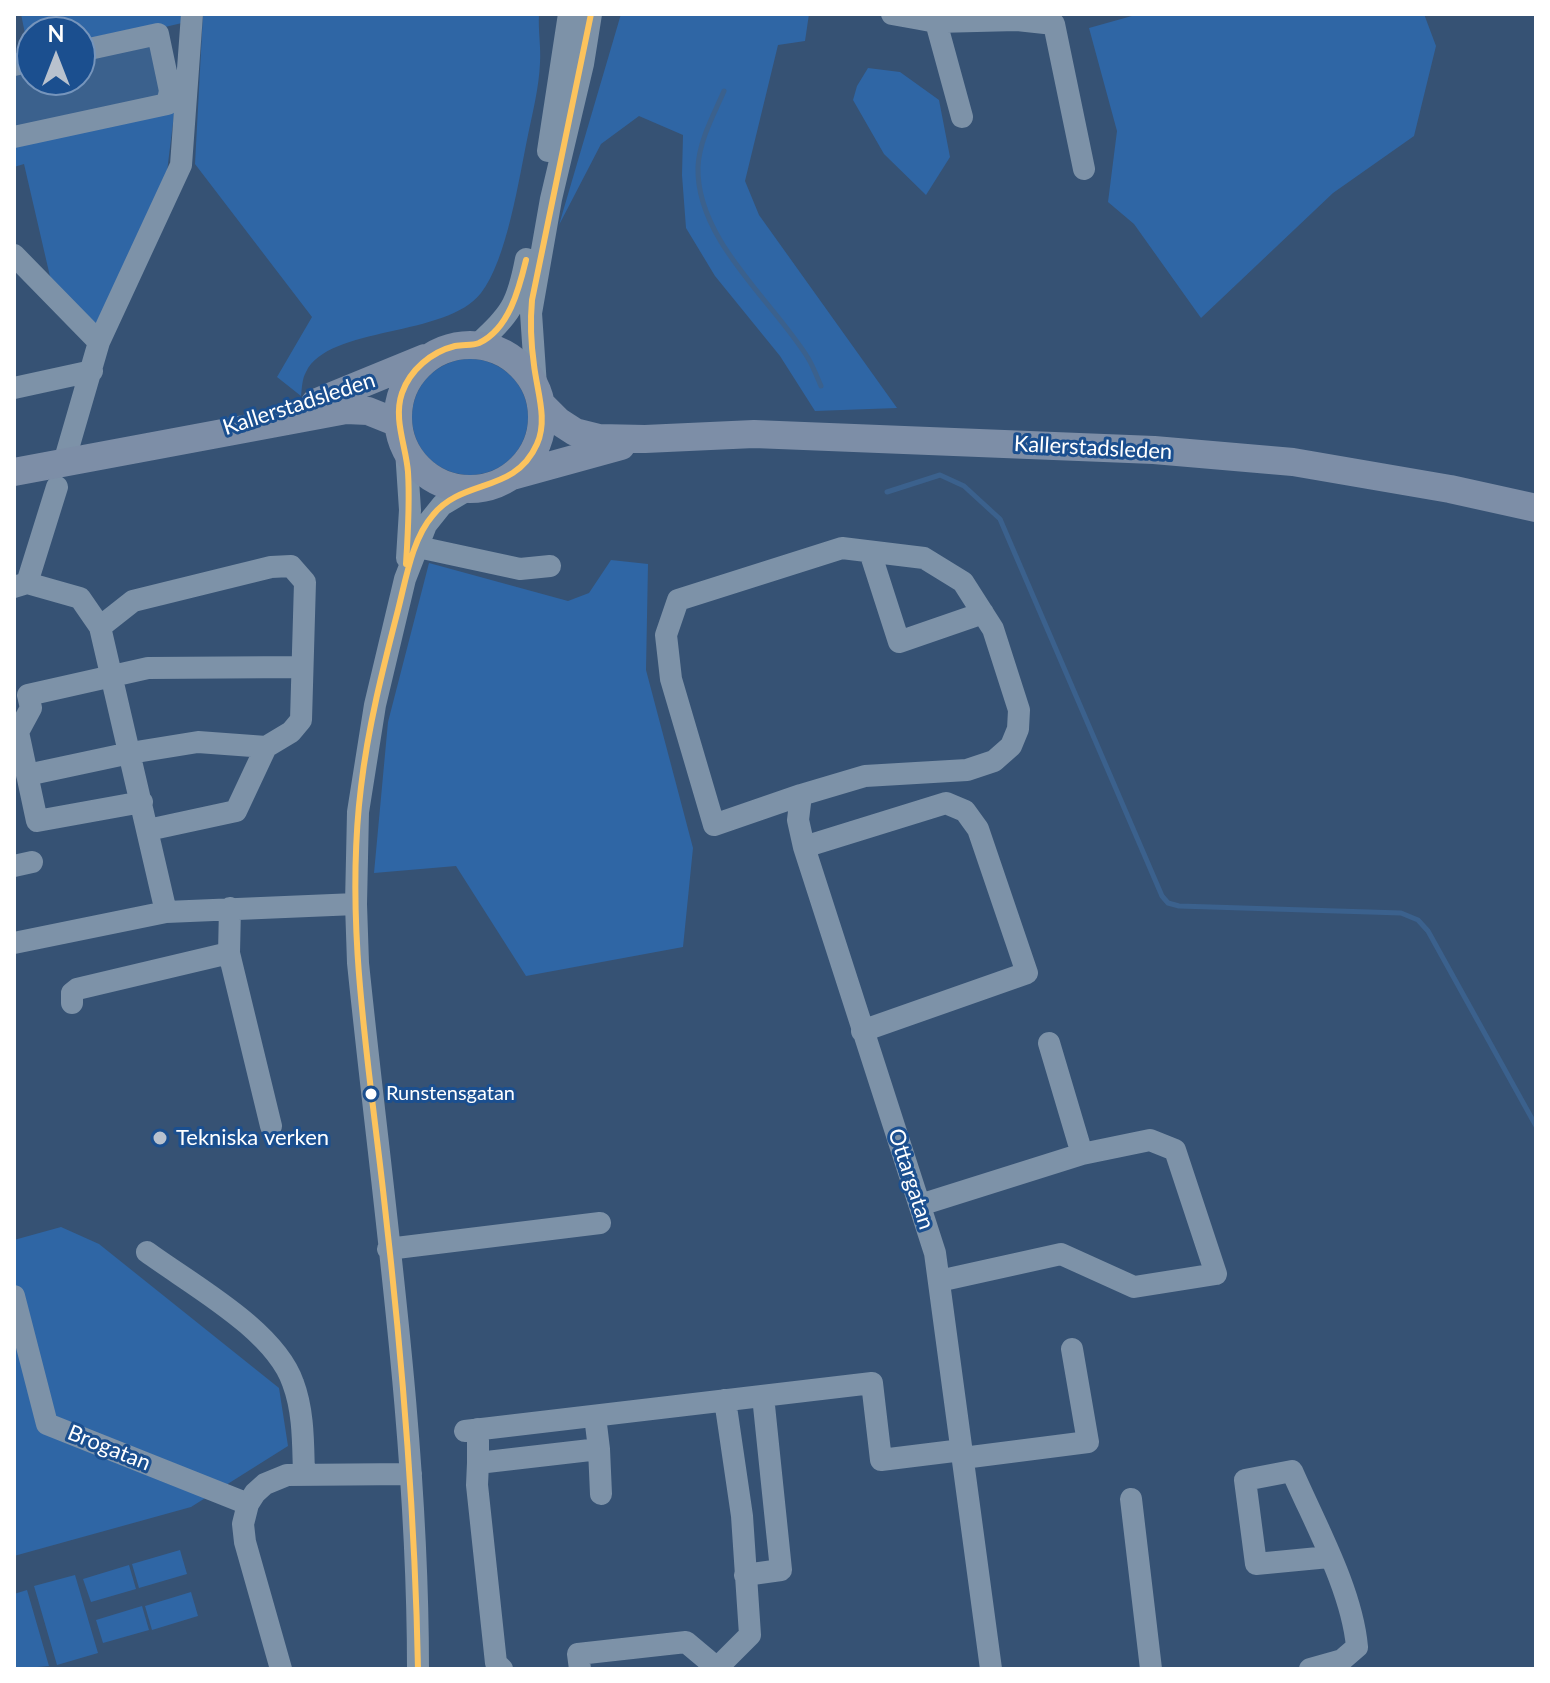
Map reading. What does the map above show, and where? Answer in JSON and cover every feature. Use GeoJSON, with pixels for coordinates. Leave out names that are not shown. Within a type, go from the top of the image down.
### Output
{"type":"FeatureCollection","features":[{"type":"Feature","properties":{"kind":"main road"},"geometry":{"type":"LineString","coordinates":[[477,345],[489,347],[522,366],[539,396],[542,425],[537,445],[527,462],[512,476],[491,486],[469,489],[450,486],[432,478],[417,466],[402,436],[401,396],[413,372],[433,355],[454,346],[477,345]]}},
{"type":"Feature","properties":{"kind":"main road","name":"Kallerstadsleden"},"geometry":{"type":"LineString","coordinates":[[210,433],[317,402],[433,355]]}},
{"type":"Feature","properties":{"kind":"main road","name":"Kallerstadsleden"},"geometry":{"type":"LineString","coordinates":[[539,396],[558,421],[575,432],[599,438],[754,434],[1154,450],[1293,462],[1450,489],[1536,508]]}},
{"type":"Feature","properties":{"kind":"main road","name":"Kallerstadsleden"},"geometry":{"type":"LineString","coordinates":[[14,472],[346,410],[368,411],[402,436]]}},
{"type":"Feature","properties":{"kind":"main road","name":"Kallerstadsleden"},"geometry":{"type":"LineString","coordinates":[[512,476],[645,439]]}},
{"type":"Feature","properties":{"kind":"street"},"geometry":{"type":"LineString","coordinates":[[67,452],[99,342],[181,165],[192,14]]}},
{"type":"Feature","properties":{"kind":"street"},"geometry":{"type":"LineString","coordinates":[[477,345],[511,310],[522,278],[554,122],[569,14]]}},
{"type":"Feature","properties":{"kind":"street"},"geometry":{"type":"LineString","coordinates":[[539,396],[531,313],[545,226],[583,64],[591,14]]}},
{"type":"Feature","properties":{"kind":"street"},"geometry":{"type":"LineString","coordinates":[[892,14],[1054,24],[1084,169]]}},
{"type":"Feature","properties":{"kind":"street"},"geometry":{"type":"LineString","coordinates":[[926,18],[962,117]]}},
{"type":"Feature","properties":{"kind":"street"},"geometry":{"type":"LineString","coordinates":[[14,137],[167,104],[170,91],[158,34],[96,48]]}},
{"type":"Feature","properties":{"kind":"street"},"geometry":{"type":"LineString","coordinates":[[14,255],[99,342]]}},
{"type":"Feature","properties":{"kind":"street"},"geometry":{"type":"LineString","coordinates":[[14,388],[92,371]]}},
{"type":"Feature","properties":{"kind":"street"},"geometry":{"type":"LineString","coordinates":[[402,436],[410,510],[405,579],[365,756],[358,812],[356,904],[358,963],[411,1474],[418,1584],[418,1669]]}},
{"type":"Feature","properties":{"kind":"street"},"geometry":{"type":"LineString","coordinates":[[57,487],[21,585],[80,598],[100,627],[166,912]]}},
{"type":"Feature","properties":{"kind":"street"},"geometry":{"type":"LineString","coordinates":[[405,579],[433,514],[469,489]]}},
{"type":"Feature","properties":{"kind":"street"},"geometry":{"type":"LineString","coordinates":[[418,547],[520,569],[550,566]]}},
{"type":"Feature","properties":{"kind":"street"},"geometry":{"type":"LineString","coordinates":[[842,548],[924,558],[963,582],[983,613],[993,629],[1019,710],[1018,729],[1011,746],[994,761],[967,770],[865,776],[714,825],[671,679],[666,635],[678,600],[842,548]]}},
{"type":"Feature","properties":{"kind":"street"},"geometry":{"type":"LineString","coordinates":[[870,552],[899,642],[983,613]]}},
{"type":"Feature","properties":{"kind":"street"},"geometry":{"type":"LineString","coordinates":[[100,627],[133,601],[271,567],[291,566],[305,582],[301,720],[291,732],[266,747],[236,811],[148,830]]}},
{"type":"Feature","properties":{"kind":"street"},"geometry":{"type":"LineString","coordinates":[[142,802],[37,821],[18,732],[31,708],[28,695],[148,668],[302,667]]}},
{"type":"Feature","properties":{"kind":"street"},"geometry":{"type":"LineString","coordinates":[[27,775],[198,742],[266,747]]}},
{"type":"Feature","properties":{"kind":"street","name":"Ottargatan"},"geometry":{"type":"LineString","coordinates":[[801,795],[798,820],[804,847],[935,1253],[991,1669]]}},
{"type":"Feature","properties":{"kind":"street"},"geometry":{"type":"LineString","coordinates":[[804,847],[946,803],[965,811],[978,829],[1027,973],[862,1031]]}},
{"type":"Feature","properties":{"kind":"street"},"geometry":{"type":"LineString","coordinates":[[14,943],[166,912],[356,904]]}},
{"type":"Feature","properties":{"kind":"street"},"geometry":{"type":"LineString","coordinates":[[230,908],[229,953],[271,1126]]}},
{"type":"Feature","properties":{"kind":"street"},"geometry":{"type":"LineString","coordinates":[[72,1003],[72,993],[77,989],[229,953]]}},
{"type":"Feature","properties":{"kind":"street"},"geometry":{"type":"LineString","coordinates":[[1049,1043],[1082,1154]]}},
{"type":"Feature","properties":{"kind":"street"},"geometry":{"type":"LineString","coordinates":[[920,1205],[1082,1154],[1150,1140],[1175,1150],[1216,1274],[1134,1287],[1061,1254],[939,1281]]}},
{"type":"Feature","properties":{"kind":"street"},"geometry":{"type":"LineString","coordinates":[[388,1249],[600,1223]]}},
{"type":"Feature","properties":{"kind":"street"},"geometry":{"type":"LineString","coordinates":[[147,1252],[256,1330],[278,1353],[293,1381],[300,1413],[304,1475]]}},
{"type":"Feature","properties":{"kind":"street","name":"Brogatan"},"geometry":{"type":"LineString","coordinates":[[14,1296],[47,1424],[248,1504]]}},
{"type":"Feature","properties":{"kind":"street"},"geometry":{"type":"LineString","coordinates":[[502,1669],[496,1663],[477,1485],[478,1463],[472,1430],[872,1383],[881,1460],[1088,1442],[1072,1349]]}},
{"type":"Feature","properties":{"kind":"street"},"geometry":{"type":"LineString","coordinates":[[745,1575],[781,1570],[763,1396]]}},
{"type":"Feature","properties":{"kind":"street"},"geometry":{"type":"LineString","coordinates":[[580,1669],[578,1654],[686,1642],[713,1669],[750,1635],[742,1516],[725,1400]]}},
{"type":"Feature","properties":{"kind":"street"},"geometry":{"type":"LineString","coordinates":[[595,1416],[601,1494]]}},
{"type":"Feature","properties":{"kind":"street"},"geometry":{"type":"LineString","coordinates":[[478,1463],[599,1449]]}},
{"type":"Feature","properties":{"kind":"street"},"geometry":{"type":"LineString","coordinates":[[1310,1669],[1342,1660],[1357,1647],[1352,1613],[1329,1557],[1292,1471],[1245,1480],[1256,1564],[1329,1557]]}},
{"type":"Feature","properties":{"kind":"street"},"geometry":{"type":"LineString","coordinates":[[281,1669],[245,1542],[243,1524],[248,1504],[255,1493],[275,1478],[411,1474]]}},
{"type":"Feature","properties":{"kind":"street"},"geometry":{"type":"LineString","coordinates":[[1131,1499],[1151,1669]]}},
{"type":"Feature","properties":{"kind":"shaded area"},"geometry":{"type":"Polygon","coordinates":[[[182,14],[182,23],[96,43],[96,16],[21,16],[182,14]]]}},
{"type":"Feature","properties":{"kind":"shaded area"},"geometry":{"type":"Polygon","coordinates":[[[203,14],[539,14],[540,63],[536,99],[505,240],[481,293],[464,307],[442,318],[338,346],[319,357],[306,372],[301,396],[277,377],[312,317],[195,164],[203,14]]]}},
{"type":"Feature","properties":{"kind":"shaded area"},"geometry":{"type":"Polygon","coordinates":[[[621,14],[809,14],[805,41],[778,45],[745,181],[759,215],[897,408],[815,411],[780,356],[715,276],[686,228],[683,135],[639,116],[601,144],[559,225],[621,14]]]}},
{"type":"Feature","properties":{"kind":"shaded area"},"geometry":{"type":"Polygon","coordinates":[[[1139,14],[1424,14],[1436,46],[1414,136],[1333,193],[1201,318],[1134,224],[1108,202],[1117,131],[1089,28],[1139,14]]]}},
{"type":"Feature","properties":{"kind":"shaded area"},"geometry":{"type":"Polygon","coordinates":[[[154,42],[166,97],[14,130],[14,73],[16,96],[96,96],[96,55],[154,42]]]}},
{"type":"Feature","properties":{"kind":"shaded area"},"geometry":{"type":"Polygon","coordinates":[[[868,68],[900,72],[939,100],[950,157],[926,195],[884,154],[853,100],[868,68]]]}},
{"type":"Feature","properties":{"kind":"shaded area"},"geometry":{"type":"Polygon","coordinates":[[[175,106],[167,172],[98,324],[94,325],[52,285],[24,164],[14,167],[14,142],[175,106]]]}},
{"type":"Feature","properties":{"kind":"shaded area"},"geometry":{"type":"Polygon","coordinates":[[[470,359],[492,363],[511,376],[524,395],[528,417],[524,439],[511,458],[492,471],[470,475],[448,471],[429,458],[416,439],[412,417],[416,395],[429,376],[448,363],[470,359]]]}},
{"type":"Feature","properties":{"kind":"shaded area"},"geometry":{"type":"Polygon","coordinates":[[[611,560],[648,564],[646,670],[693,848],[683,947],[526,976],[456,866],[374,873],[388,722],[429,563],[568,601],[589,593],[611,560]]]}},
{"type":"Feature","properties":{"kind":"shaded area"},"geometry":{"type":"Polygon","coordinates":[[[61,1227],[99,1244],[279,1388],[288,1446],[191,1507],[14,1556],[14,1240],[61,1227]]]}},
{"type":"Feature","properties":{"kind":"shaded area"},"geometry":{"type":"Polygon","coordinates":[[[180,1550],[187,1574],[139,1588],[132,1564],[180,1550]]]}},
{"type":"Feature","properties":{"kind":"shaded area"},"geometry":{"type":"Polygon","coordinates":[[[129,1565],[136,1589],[91,1602],[83,1579],[129,1565]]]}},
{"type":"Feature","properties":{"kind":"shaded area"},"geometry":{"type":"Polygon","coordinates":[[[75,1575],[98,1653],[57,1665],[34,1586],[75,1575]]]}},
{"type":"Feature","properties":{"kind":"shaded area"},"geometry":{"type":"Polygon","coordinates":[[[27,1590],[49,1666],[14,1669],[14,1594],[27,1590]]]}},
{"type":"Feature","properties":{"kind":"shaded area"},"geometry":{"type":"Polygon","coordinates":[[[191,1592],[198,1616],[152,1630],[145,1606],[191,1592]]]}},
{"type":"Feature","properties":{"kind":"shaded area"},"geometry":{"type":"Polygon","coordinates":[[[142,1606],[149,1630],[103,1643],[96,1620],[142,1606]]]}},
{"type":"Feature","properties":{"kind":"waterway"},"geometry":{"type":"LineString","coordinates":[[724,91],[701,147],[698,167],[701,194],[709,220],[739,268],[810,361],[821,386]]}},
{"type":"Feature","properties":{"kind":"waterway"},"geometry":{"type":"LineString","coordinates":[[887,492],[940,475],[964,486],[1000,519],[1162,896],[1168,903],[1179,906],[1401,913],[1418,920],[1428,931],[1536,1126]]}},
{"type":"Feature","properties":{"kind":"transit line"},"geometry":{"type":"LineString","coordinates":[[418,1669],[411,1492],[402,1375],[360,993],[355,890],[361,787],[382,676],[407,573],[420,536],[445,503],[516,471],[527,460],[540,435],[541,405],[534,365],[532,300],[591,14]]}},
{"type":"Feature","properties":{"kind":"transit line"},"geometry":{"type":"LineString","coordinates":[[406,564],[409,484],[399,423],[402,393],[410,377],[430,357],[455,346],[479,343],[498,328],[511,307],[526,260]]}},
{"type":"Feature","properties":{"kind":"place","name":"Runstensgatan"},"geometry":{"type":"Point","coordinates":[371,1094]}},
{"type":"Feature","properties":{"kind":"place","name":"Tekniska verken"},"geometry":{"type":"Point","coordinates":[160,1138]}}]}
